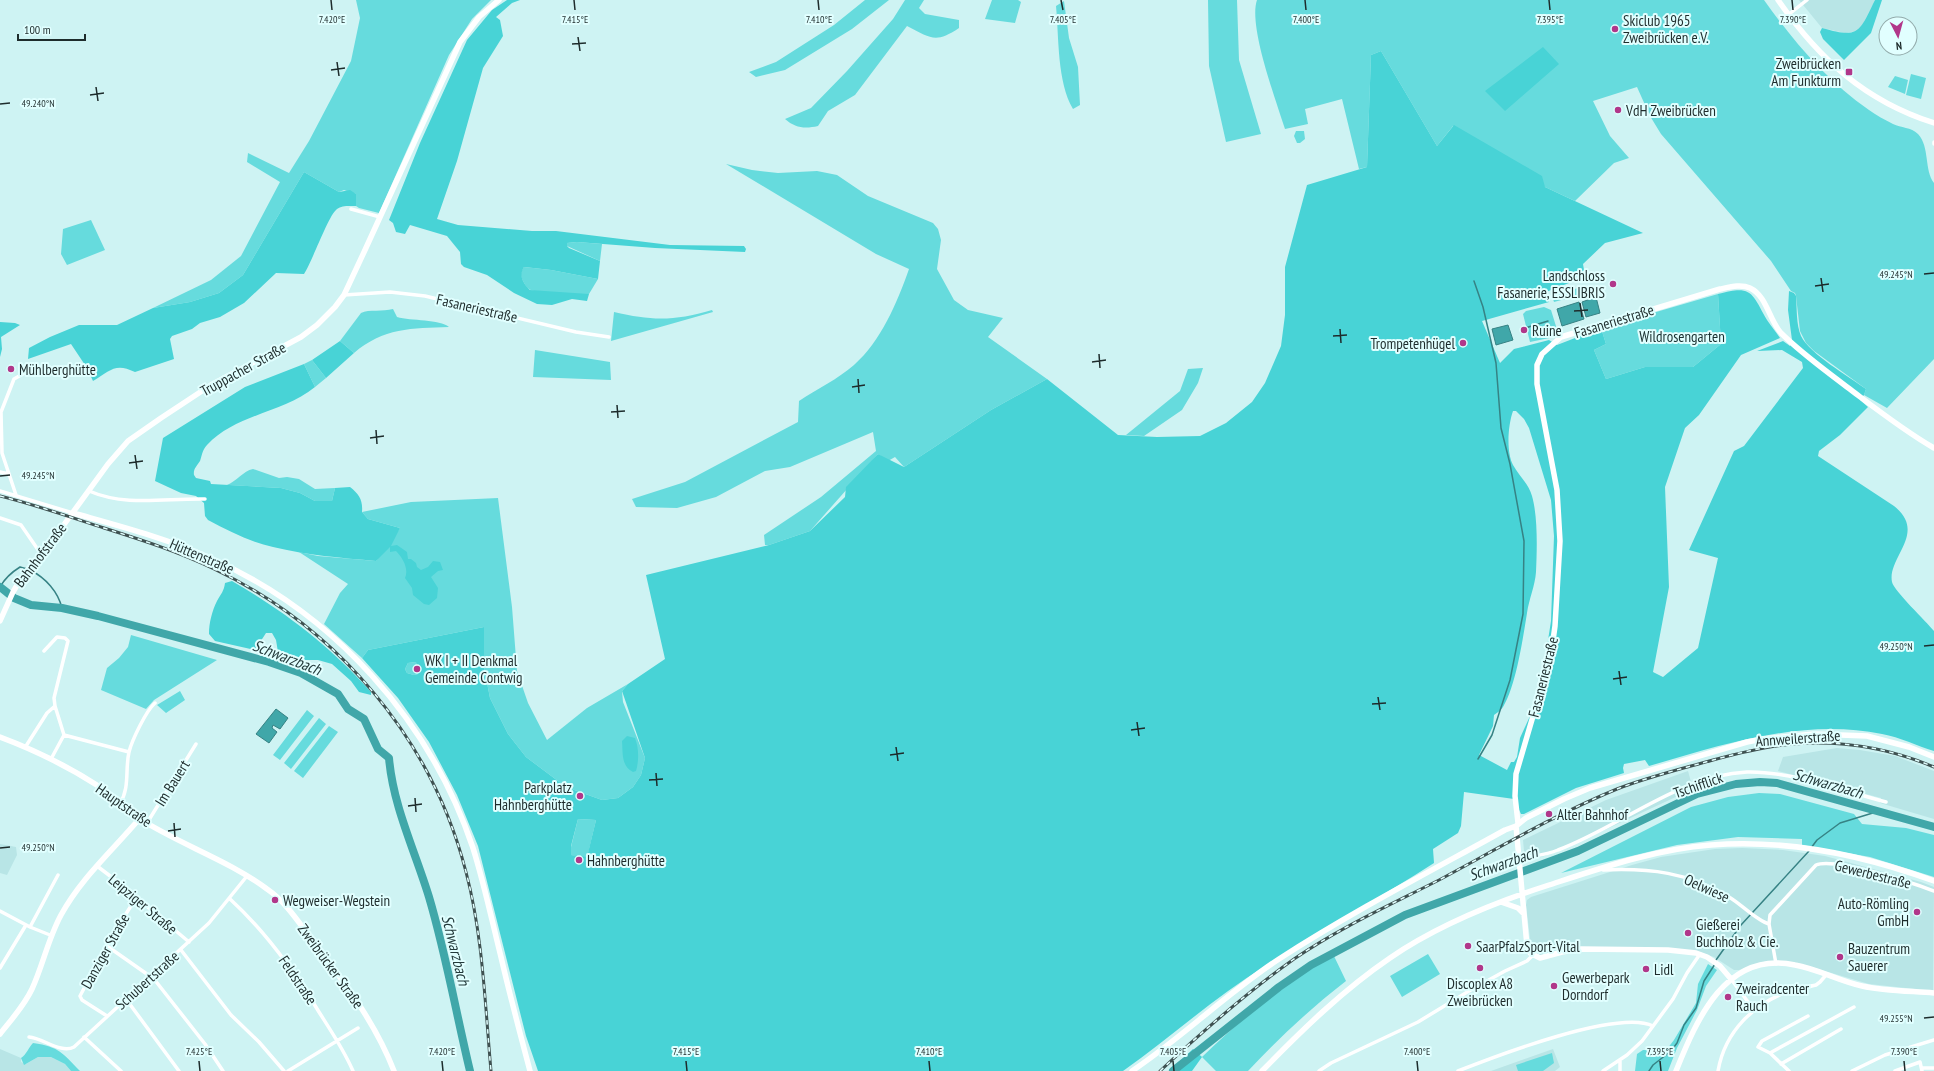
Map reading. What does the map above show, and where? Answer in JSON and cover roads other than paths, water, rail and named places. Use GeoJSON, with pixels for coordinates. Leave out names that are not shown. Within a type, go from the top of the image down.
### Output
{"type":"FeatureCollection","features":[{"type":"Feature","properties":{"kind":"street","name":"Truppacher Straße"},"geometry":{"type":"LineString","coordinates":[[73,513],[114,456],[136,435],[211,385],[301,337],[323,320],[344,295],[460,42],[479,17],[499,0]]}},
{"type":"Feature","properties":{"kind":"street"},"geometry":{"type":"LineString","coordinates":[[1778,0],[1788,15],[1817,50],[1854,84],[1898,109],[1934,123]]}},
{"type":"Feature","properties":{"kind":"street"},"geometry":{"type":"LineString","coordinates":[[1788,15],[1807,0]]}},
{"type":"Feature","properties":{"kind":"street"},"geometry":{"type":"LineString","coordinates":[[351,209],[380,218]]}},
{"type":"Feature","properties":{"kind":"street","name":"Fasaneriestraße"},"geometry":{"type":"LineString","coordinates":[[1517,824],[1515,796],[1516,774],[1547,671],[1555,626],[1560,541],[1559,508],[1551,455],[1535,374],[1539,359],[1553,343],[1561,338],[1604,323],[1720,289],[1750,288],[1760,297],[1776,327],[1798,348],[1870,404],[1934,448]]}},
{"type":"Feature","properties":{"kind":"street","name":"Fasaneriestraße"},"geometry":{"type":"LineString","coordinates":[[344,295],[390,292],[425,296],[576,332],[609,337]]}},
{"type":"Feature","properties":{"kind":"street"},"geometry":{"type":"LineString","coordinates":[[16,495],[2,453],[1,412],[14,379],[33,368]]}},
{"type":"Feature","properties":{"kind":"street"},"geometry":{"type":"LineString","coordinates":[[0,472],[9,474]]}},
{"type":"Feature","properties":{"kind":"street"},"geometry":{"type":"LineString","coordinates":[[0,491],[73,513]]}},
{"type":"Feature","properties":{"kind":"street"},"geometry":{"type":"LineString","coordinates":[[89,491],[117,499],[133,501],[206,499]]}},
{"type":"Feature","properties":{"kind":"street","name":"Bahnhofstraße"},"geometry":{"type":"LineString","coordinates":[[0,621],[20,580],[73,513]]}},
{"type":"Feature","properties":{"kind":"street","name":"Hüttenstraße"},"geometry":{"type":"LineString","coordinates":[[73,513],[176,544],[209,557],[256,581],[298,608],[319,625],[360,662],[393,699],[428,751],[451,795],[467,831],[480,872],[530,1071]]}},
{"type":"Feature","properties":{"kind":"street"},"geometry":{"type":"LineString","coordinates":[[0,518],[21,525],[41,554]]}},
{"type":"Feature","properties":{"kind":"street"},"geometry":{"type":"LineString","coordinates":[[44,650],[58,637],[65,638],[68,641],[68,646],[54,695],[55,706],[64,735],[51,759]]}},
{"type":"Feature","properties":{"kind":"street"},"geometry":{"type":"LineString","coordinates":[[120,803],[126,784],[129,752],[147,713],[155,703]]}},
{"type":"Feature","properties":{"kind":"street"},"geometry":{"type":"LineString","coordinates":[[26,746],[47,713],[55,706]]}},
{"type":"Feature","properties":{"kind":"street"},"geometry":{"type":"LineString","coordinates":[[64,735],[129,752]]}},
{"type":"Feature","properties":{"kind":"street","name":"Annweilerstraße"},"geometry":{"type":"LineString","coordinates":[[1517,824],[1564,798],[1639,773],[1747,742],[1785,736],[1867,736],[1902,744],[1934,757]]}},
{"type":"Feature","properties":{"kind":"street","name":"Hauptstraße"},"geometry":{"type":"LineString","coordinates":[[0,737],[26,746],[51,759],[97,785],[147,823],[248,876]]}},
{"type":"Feature","properties":{"kind":"street","name":"Im Bauert"},"geometry":{"type":"LineString","coordinates":[[147,823],[196,744]]}},
{"type":"Feature","properties":{"kind":"street","name":"Tschifflick"},"geometry":{"type":"LineString","coordinates":[[1520,861],[1560,849],[1686,787],[1714,777],[1747,772],[1774,773],[1886,802]]}},
{"type":"Feature","properties":{"kind":"street"},"geometry":{"type":"LineString","coordinates":[[0,1034],[21,1007],[31,990],[50,935],[68,903],[97,866],[140,818]]}},
{"type":"Feature","properties":{"kind":"street"},"geometry":{"type":"LineString","coordinates":[[1132,1071],[1154,1056],[1179,1035],[1278,960],[1430,870],[1517,824],[1527,946],[1528,951],[1532,956],[1540,958],[1581,949],[1668,950],[1700,954],[1720,966],[1754,1010]]}},
{"type":"Feature","properties":{"kind":"street"},"geometry":{"type":"LineString","coordinates":[[1262,1071],[1326,1008],[1362,978],[1391,957],[1441,928],[1500,902],[1597,870],[1654,855],[1710,845],[1760,844],[1796,847],[1861,859],[1908,871],[1934,881]]}},
{"type":"Feature","properties":{"kind":"street","name":"Gewerbestraße"},"geometry":{"type":"LineString","coordinates":[[1770,924],[1770,915],[1812,869],[1822,862],[1866,871],[1934,891]]}},
{"type":"Feature","properties":{"kind":"street","name":"Leipziger Straße"},"geometry":{"type":"LineString","coordinates":[[97,866],[188,942]]}},
{"type":"Feature","properties":{"kind":"street","name":"Oelwiese"},"geometry":{"type":"LineString","coordinates":[[1597,870],[1652,870],[1682,876],[1720,892],[1747,909],[1757,918],[1770,924]]}},
{"type":"Feature","properties":{"kind":"street"},"geometry":{"type":"LineString","coordinates":[[0,968],[28,926],[58,875]]}},
{"type":"Feature","properties":{"kind":"street","name":"Schubertstraße"},"geometry":{"type":"LineString","coordinates":[[29,1037],[37,1038],[68,1049],[74,1047],[181,950],[216,916],[248,876]]}},
{"type":"Feature","properties":{"kind":"street","name":"Zweibrücker Straße"},"geometry":{"type":"LineString","coordinates":[[248,876],[267,888],[287,908],[340,976],[371,1022],[394,1071]]}},
{"type":"Feature","properties":{"kind":"street","name":"Danziger Straße"},"geometry":{"type":"LineString","coordinates":[[107,1016],[82,1000],[80,996],[107,946],[136,898]]}},
{"type":"Feature","properties":{"kind":"street","name":"Feldstraße"},"geometry":{"type":"LineString","coordinates":[[230,899],[252,921],[290,967],[337,1041],[353,1071]]}},
{"type":"Feature","properties":{"kind":"street"},"geometry":{"type":"LineString","coordinates":[[1500,902],[1518,908],[1524,914]]}},
{"type":"Feature","properties":{"kind":"street"},"geometry":{"type":"LineString","coordinates":[[0,911],[28,926],[50,935]]}},
{"type":"Feature","properties":{"kind":"street"},"geometry":{"type":"LineString","coordinates":[[1770,924],[1776,964]]}},
{"type":"Feature","properties":{"kind":"street"},"geometry":{"type":"LineString","coordinates":[[107,946],[151,977],[205,1044],[223,1071]]}},
{"type":"Feature","properties":{"kind":"street"},"geometry":{"type":"LineString","coordinates":[[181,950],[231,1015],[259,1042],[284,1071]]}},
{"type":"Feature","properties":{"kind":"street"},"geometry":{"type":"LineString","coordinates":[[1604,1071],[1637,1047],[1673,999],[1686,972],[1700,954]]}},
{"type":"Feature","properties":{"kind":"street"},"geometry":{"type":"LineString","coordinates":[[1319,1071],[1331,1063],[1418,1022],[1469,991],[1505,971],[1527,961],[1532,956]]}},
{"type":"Feature","properties":{"kind":"street"},"geometry":{"type":"LineString","coordinates":[[0,957],[5,960]]}},
{"type":"Feature","properties":{"kind":"street"},"geometry":{"type":"LineString","coordinates":[[1676,1071],[1694,1028],[1714,996],[1731,979],[1754,967],[1776,964],[1796,965],[1851,983],[1873,988],[1934,993]]}},
{"type":"Feature","properties":{"kind":"street"},"geometry":{"type":"LineString","coordinates":[[1718,1071],[1720,1059],[1729,1040],[1742,1021],[1754,1010],[1785,992],[1816,985],[1826,974]]}},
{"type":"Feature","properties":{"kind":"street"},"geometry":{"type":"LineString","coordinates":[[126,999],[179,1071]]}},
{"type":"Feature","properties":{"kind":"street"},"geometry":{"type":"LineString","coordinates":[[1770,1053],[1854,1007]]}},
{"type":"Feature","properties":{"kind":"street"},"geometry":{"type":"LineString","coordinates":[[1789,1071],[1770,1053],[1758,1047],[1762,1041],[1808,1016]]}},
{"type":"Feature","properties":{"kind":"street"},"geometry":{"type":"LineString","coordinates":[[1458,1071],[1574,1031],[1634,1023],[1649,1024],[1653,1026]]}},
{"type":"Feature","properties":{"kind":"street"},"geometry":{"type":"LineString","coordinates":[[288,1071],[358,1028]]}},
{"type":"Feature","properties":{"kind":"street"},"geometry":{"type":"LineString","coordinates":[[1780,1064],[1841,1029]]}},
{"type":"Feature","properties":{"kind":"street"},"geometry":{"type":"LineString","coordinates":[[84,1037],[121,1071]]}},
{"type":"Feature","properties":{"kind":"street"},"geometry":{"type":"LineString","coordinates":[[1852,1071],[1885,1055],[1934,1040]]}},
{"type":"Feature","properties":{"kind":"street"},"geometry":{"type":"LineString","coordinates":[[1620,1060],[1620,1071]]}},
{"type":"Feature","properties":{"kind":"street"},"geometry":{"type":"LineString","coordinates":[[1895,1071],[1920,1062],[1922,1070],[1934,1068]]}},
{"type":"Feature","properties":{"kind":"waterway"},"geometry":{"type":"LineString","coordinates":[[1474,281],[1483,307],[1496,363],[1501,428],[1510,464],[1524,541],[1523,614],[1510,680],[1492,735],[1478,759]]}},
{"type":"Feature","properties":{"kind":"waterway"},"geometry":{"type":"LineString","coordinates":[[1522,329],[1548,321]]}},
{"type":"Feature","properties":{"kind":"waterway","name":"Schwarzbach"},"geometry":{"type":"LineString","coordinates":[[0,587],[11,573],[20,567],[27,569]]}},
{"type":"Feature","properties":{"kind":"waterway","name":"Schwarzbach"},"geometry":{"type":"LineString","coordinates":[[30,570],[46,581],[58,596],[62,608]]}},
{"type":"Feature","properties":{"kind":"waterway","name":"Schwarzbach"},"geometry":{"type":"LineString","coordinates":[[0,587],[14,598],[31,605],[62,608],[98,616],[269,662],[301,673],[338,694],[348,709],[364,719],[378,749],[389,758],[395,794],[435,918],[470,1071]]}},
{"type":"Feature","properties":{"kind":"waterway","name":"Schwarzbach"},"geometry":{"type":"LineString","coordinates":[[1173,1071],[1279,987],[1311,965],[1405,915],[1578,851],[1697,794],[1736,784],[1760,782],[1777,783],[1934,827]]}},
{"type":"Feature","properties":{"kind":"waterway","name":"Schwarzbach"},"geometry":{"type":"LineString","coordinates":[[1811,848],[1817,840],[1840,823],[1876,812]]}},
{"type":"Feature","properties":{"kind":"waterway","name":"Schwarzbach"},"geometry":{"type":"LineString","coordinates":[[1716,960],[1741,925],[1809,851]]}},
{"type":"Feature","properties":{"kind":"waterway","name":"Schwarzbach"},"geometry":{"type":"LineString","coordinates":[[1649,1071],[1653,1065],[1671,1051],[1677,1043],[1684,1025],[1696,1008],[1704,981],[1715,964]]}},
{"type":"Feature","properties":{"kind":"railway"},"geometry":{"type":"LineString","coordinates":[[0,496],[40,507],[146,542],[214,569],[259,593],[300,622],[339,655],[373,692],[404,733],[430,777],[450,823],[466,872],[472,896],[480,946],[491,1071]]}},
{"type":"Feature","properties":{"kind":"railway"},"geometry":{"type":"LineString","coordinates":[[1160,1071],[1242,999],[1276,972],[1311,948],[1347,927],[1572,809],[1617,789],[1653,777],[1733,755],[1763,748],[1794,744],[1830,743],[1866,747],[1883,750],[1917,760],[1934,767]]}},
{"type":"Feature","properties":{"kind":"place","name":"Skiclub 1965 Zweibrücken e.V."},"geometry":{"type":"Point","coordinates":[1615,29]}},
{"type":"Feature","properties":{"kind":"place","name":"Zweibrücken Am Funkturm"},"geometry":{"type":"Point","coordinates":[1849,72]}},
{"type":"Feature","properties":{"kind":"place","name":"VdH Zweibrücken"},"geometry":{"type":"Point","coordinates":[1618,110]}},
{"type":"Feature","properties":{"kind":"place","name":"Landschloss Fasanerie, ESSLIBRIS"},"geometry":{"type":"Point","coordinates":[1613,284]}},
{"type":"Feature","properties":{"kind":"place","name":"Ruine"},"geometry":{"type":"Point","coordinates":[1524,330]}},
{"type":"Feature","properties":{"kind":"place","name":"Trompetenhügel"},"geometry":{"type":"Point","coordinates":[1463,343]}},
{"type":"Feature","properties":{"kind":"place","name":"Mühlberghütte"},"geometry":{"type":"Point","coordinates":[11,369]}},
{"type":"Feature","properties":{"kind":"place","name":"WK I + II Denkmal Gemeinde Contwig"},"geometry":{"type":"Point","coordinates":[417,669]}},
{"type":"Feature","properties":{"kind":"place","name":"Parkplatz Hahnberghütte"},"geometry":{"type":"Point","coordinates":[580,796]}},
{"type":"Feature","properties":{"kind":"place","name":"Alter Bahnhof"},"geometry":{"type":"Point","coordinates":[1549,814]}},
{"type":"Feature","properties":{"kind":"place","name":"Hahnberghütte"},"geometry":{"type":"Point","coordinates":[579,860]}},
{"type":"Feature","properties":{"kind":"place","name":"Wegweiser-Wegstein"},"geometry":{"type":"Point","coordinates":[275,900]}},
{"type":"Feature","properties":{"kind":"place","name":"Auto-Römling GmbH"},"geometry":{"type":"Point","coordinates":[1917,912]}},
{"type":"Feature","properties":{"kind":"place","name":"Gießerei Buchholz & Cie."},"geometry":{"type":"Point","coordinates":[1688,933]}},
{"type":"Feature","properties":{"kind":"place","name":"SaarPfalzSport-Vital"},"geometry":{"type":"Point","coordinates":[1468,946]}},
{"type":"Feature","properties":{"kind":"place","name":"Bauzentrum Sauerer"},"geometry":{"type":"Point","coordinates":[1840,957]}},
{"type":"Feature","properties":{"kind":"place","name":"Discoplex A8 Zweibrücken"},"geometry":{"type":"Point","coordinates":[1480,968]}},
{"type":"Feature","properties":{"kind":"place","name":"Lidl"},"geometry":{"type":"Point","coordinates":[1646,969]}},
{"type":"Feature","properties":{"kind":"place","name":"Gewerbepark Dorndorf"},"geometry":{"type":"Point","coordinates":[1554,986]}},
{"type":"Feature","properties":{"kind":"place","name":"Zweiradcenter Rauch"},"geometry":{"type":"Point","coordinates":[1728,997]}},
{"type":"Feature","properties":{"kind":"park label","name":"Wildrosengarten"},"geometry":{"type":"Point","coordinates":[1682,336]}}]}
